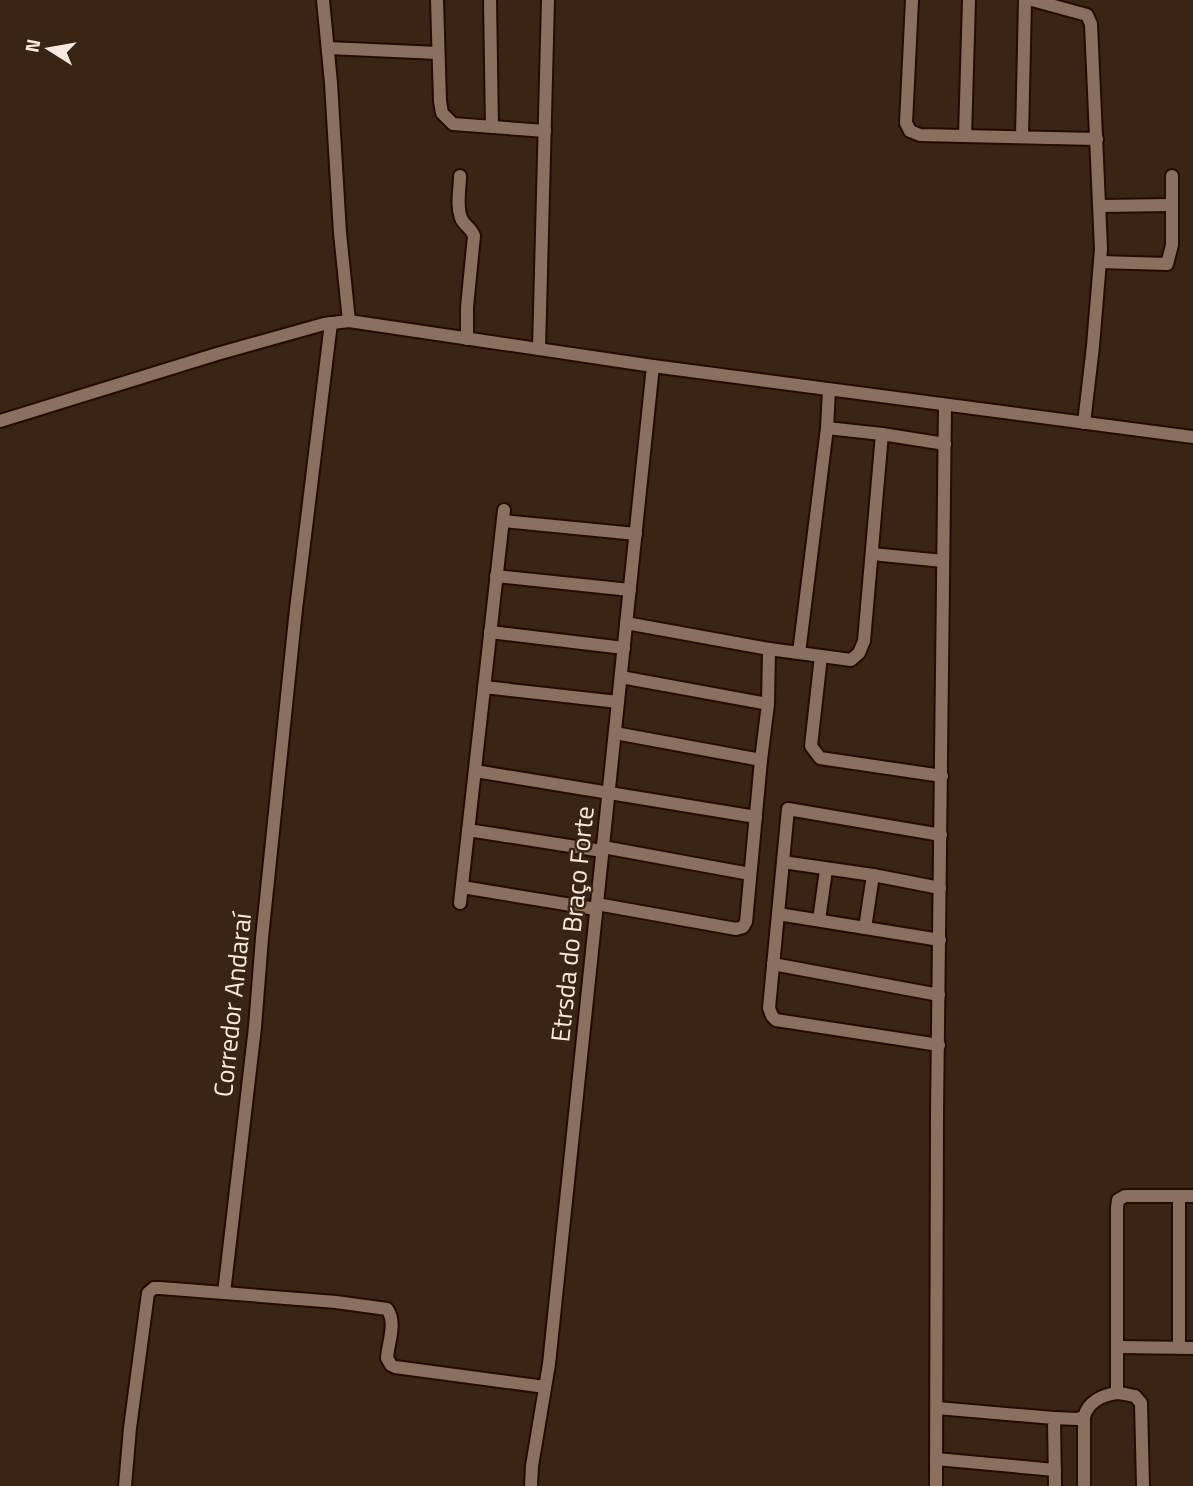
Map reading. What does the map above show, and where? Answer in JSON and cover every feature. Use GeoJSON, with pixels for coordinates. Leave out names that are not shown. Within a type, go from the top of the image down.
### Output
{"type":"FeatureCollection","features":[{"type":"Feature","properties":{"kind":"street"},"geometry":{"type":"LineString","coordinates":[[323,0],[331,83],[335,180],[349,321]]}},
{"type":"Feature","properties":{"kind":"street"},"geometry":{"type":"LineString","coordinates":[[437,0],[442,113],[453,124],[545,131]]}},
{"type":"Feature","properties":{"kind":"street"},"geometry":{"type":"LineString","coordinates":[[490,0],[492,127]]}},
{"type":"Feature","properties":{"kind":"street"},"geometry":{"type":"LineString","coordinates":[[539,349],[548,0]]}},
{"type":"Feature","properties":{"kind":"street"},"geometry":{"type":"LineString","coordinates":[[912,0],[906,123],[910,131],[920,135],[1097,139]]}},
{"type":"Feature","properties":{"kind":"street"},"geometry":{"type":"LineString","coordinates":[[965,136],[969,0]]}},
{"type":"Feature","properties":{"kind":"street"},"geometry":{"type":"LineString","coordinates":[[1022,137],[1025,0]]}},
{"type":"Feature","properties":{"kind":"street"},"geometry":{"type":"LineString","coordinates":[[1032,0],[1087,15],[1091,24],[1101,249],[1084,423]]}},
{"type":"Feature","properties":{"kind":"street"},"geometry":{"type":"LineString","coordinates":[[328,48],[438,53]]}},
{"type":"Feature","properties":{"kind":"street"},"geometry":{"type":"LineString","coordinates":[[460,176],[460,215],[474,236],[467,307],[467,339]]}},
{"type":"Feature","properties":{"kind":"street"},"geometry":{"type":"LineString","coordinates":[[1100,262],[1167,264],[1172,245],[1172,176]]}},
{"type":"Feature","properties":{"kind":"street"},"geometry":{"type":"LineString","coordinates":[[1100,206],[1172,205]]}},
{"type":"Feature","properties":{"kind":"street"},"geometry":{"type":"LineString","coordinates":[[0,421],[217,354],[331,323],[349,321],[653,366],[1193,437]]}},
{"type":"Feature","properties":{"kind":"street","name":"Corredor Andaraí"},"geometry":{"type":"LineString","coordinates":[[224,1293],[255,1027],[262,937],[314,451],[331,323]]}},
{"type":"Feature","properties":{"kind":"street","name":"Etrsda do Braço Forte"},"geometry":{"type":"LineString","coordinates":[[531,1486],[549,1364],[653,366]]}},
{"type":"Feature","properties":{"kind":"street"},"geometry":{"type":"LineString","coordinates":[[799,653],[827,428],[829,390]]}},
{"type":"Feature","properties":{"kind":"street"},"geometry":{"type":"LineString","coordinates":[[936,1486],[945,405]]}},
{"type":"Feature","properties":{"kind":"street"},"geometry":{"type":"LineString","coordinates":[[827,428],[945,444]]}},
{"type":"Feature","properties":{"kind":"street"},"geometry":{"type":"LineString","coordinates":[[626,623],[769,649],[851,660],[859,653],[864,641],[882,434]]}},
{"type":"Feature","properties":{"kind":"street"},"geometry":{"type":"LineString","coordinates":[[460,903],[503,515],[636,534]]}},
{"type":"Feature","properties":{"kind":"street"},"geometry":{"type":"LineString","coordinates":[[872,554],[943,561]]}},
{"type":"Feature","properties":{"kind":"street"},"geometry":{"type":"LineString","coordinates":[[496,576],[630,590]]}},
{"type":"Feature","properties":{"kind":"street"},"geometry":{"type":"LineString","coordinates":[[490,632],[624,648]]}},
{"type":"Feature","properties":{"kind":"street"},"geometry":{"type":"LineString","coordinates":[[462,887],[736,929],[743,927],[747,922],[755,817],[768,704],[769,649]]}},
{"type":"Feature","properties":{"kind":"street"},"geometry":{"type":"LineString","coordinates":[[821,656],[811,746],[820,758],[942,776]]}},
{"type":"Feature","properties":{"kind":"street"},"geometry":{"type":"LineString","coordinates":[[621,677],[768,704]]}},
{"type":"Feature","properties":{"kind":"street"},"geometry":{"type":"LineString","coordinates":[[484,687],[618,702]]}},
{"type":"Feature","properties":{"kind":"street"},"geometry":{"type":"LineString","coordinates":[[615,733],[761,760]]}},
{"type":"Feature","properties":{"kind":"street"},"geometry":{"type":"LineString","coordinates":[[475,771],[755,817]]}},
{"type":"Feature","properties":{"kind":"street"},"geometry":{"type":"LineString","coordinates":[[939,1045],[776,1020],[769,1008],[788,809],[941,835]]}},
{"type":"Feature","properties":{"kind":"street"},"geometry":{"type":"LineString","coordinates":[[468,830],[751,874]]}},
{"type":"Feature","properties":{"kind":"street"},"geometry":{"type":"LineString","coordinates":[[783,862],[940,888]]}},
{"type":"Feature","properties":{"kind":"street"},"geometry":{"type":"LineString","coordinates":[[819,920],[826,870]]}},
{"type":"Feature","properties":{"kind":"street"},"geometry":{"type":"LineString","coordinates":[[865,928],[873,876]]}},
{"type":"Feature","properties":{"kind":"street"},"geometry":{"type":"LineString","coordinates":[[778,914],[940,940]]}},
{"type":"Feature","properties":{"kind":"street"},"geometry":{"type":"LineString","coordinates":[[773,964],[939,995]]}},
{"type":"Feature","properties":{"kind":"street"},"geometry":{"type":"LineString","coordinates":[[1117,1394],[1118,1200],[1125,1196],[1193,1196]]}},
{"type":"Feature","properties":{"kind":"street"},"geometry":{"type":"LineString","coordinates":[[1179,1197],[1179,1347]]}},
{"type":"Feature","properties":{"kind":"street"},"geometry":{"type":"LineString","coordinates":[[125,1486],[148,1293],[154,1288],[336,1302],[387,1309],[391,1312],[392,1324],[387,1359],[395,1367],[545,1387]]}},
{"type":"Feature","properties":{"kind":"street"},"geometry":{"type":"LineString","coordinates":[[1118,1347],[1193,1348]]}},
{"type":"Feature","properties":{"kind":"street"},"geometry":{"type":"LineString","coordinates":[[1084,1486],[1086,1409],[1092,1401],[1117,1394],[1135,1396],[1141,1403],[1143,1486]]}},
{"type":"Feature","properties":{"kind":"street"},"geometry":{"type":"LineString","coordinates":[[936,1408],[1054,1418],[1084,1417]]}},
{"type":"Feature","properties":{"kind":"street"},"geometry":{"type":"LineString","coordinates":[[1054,1418],[1055,1486]]}},
{"type":"Feature","properties":{"kind":"street"},"geometry":{"type":"LineString","coordinates":[[936,1460],[1055,1470]]}}]}
